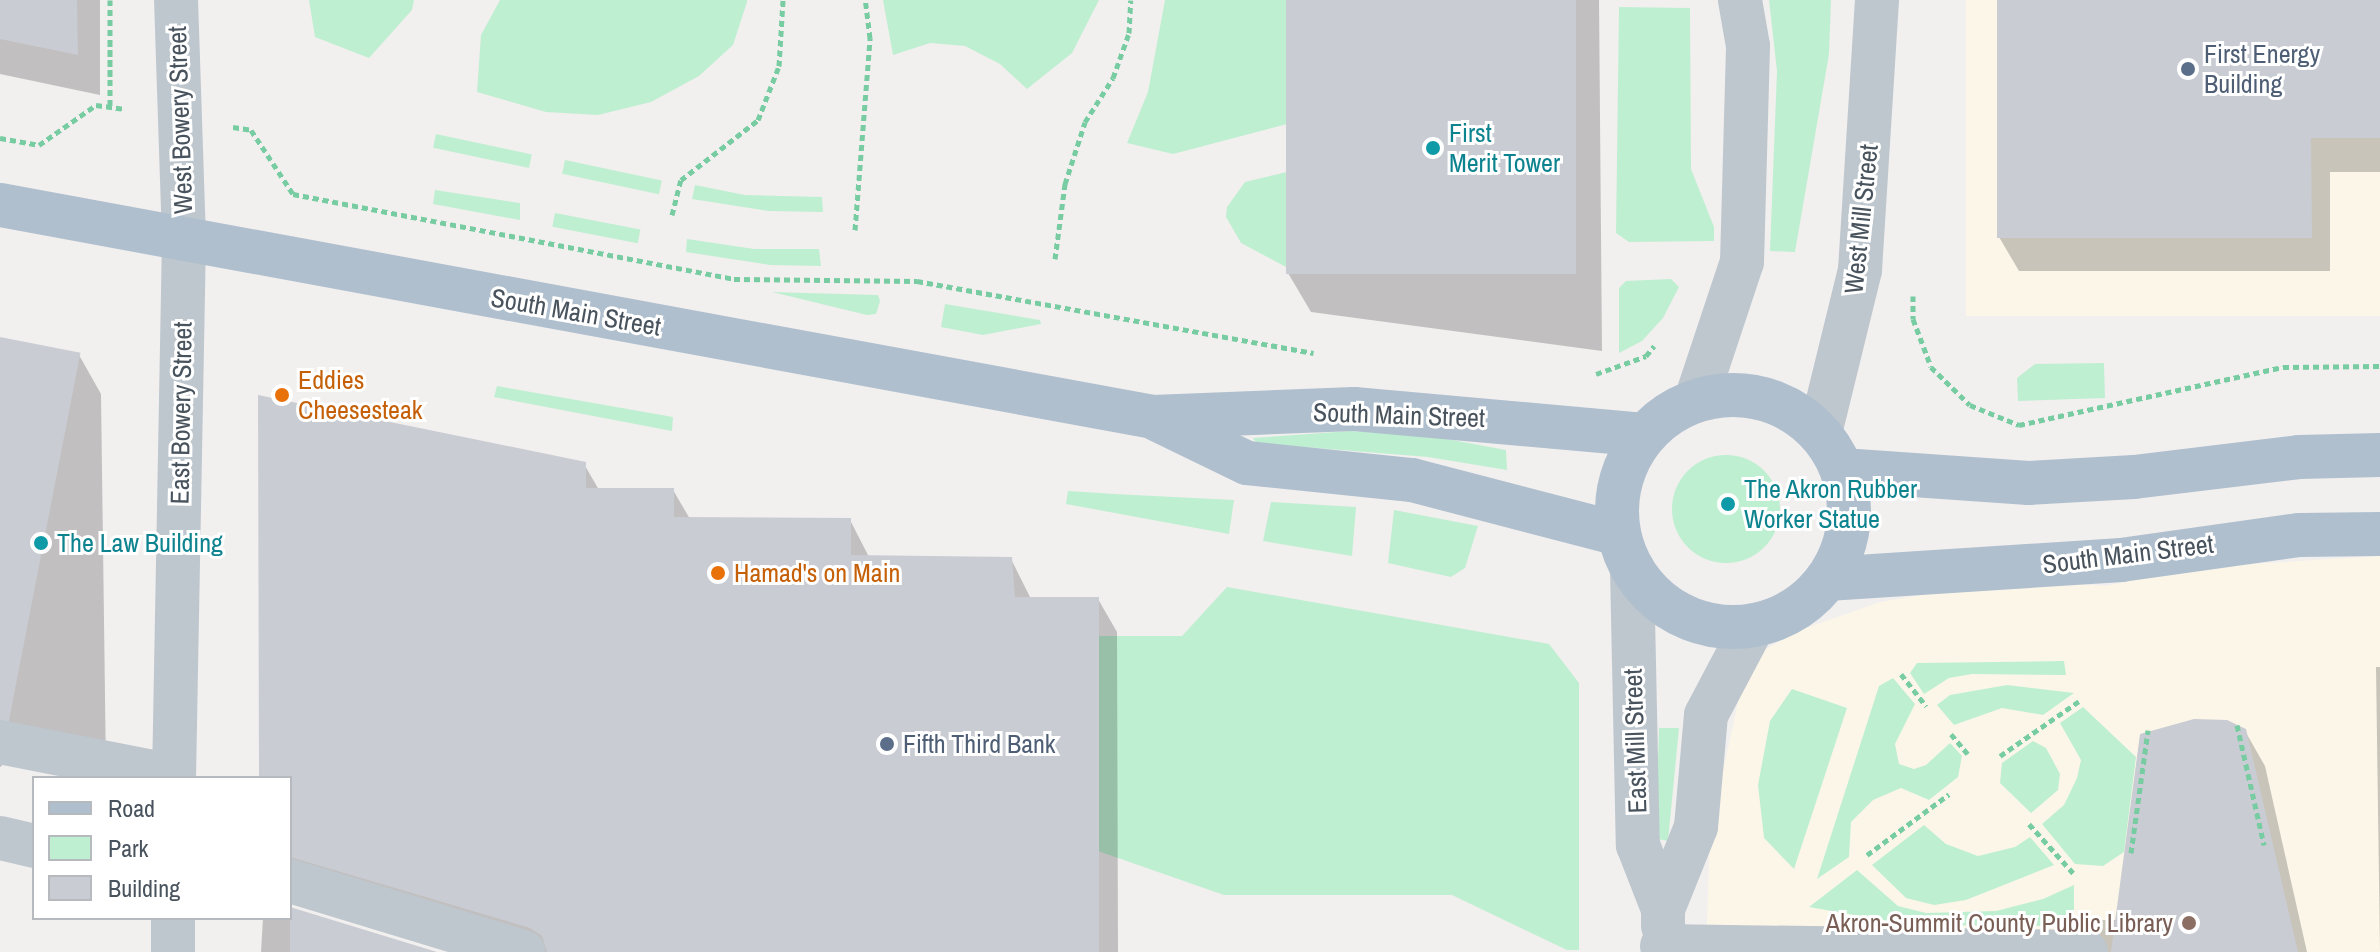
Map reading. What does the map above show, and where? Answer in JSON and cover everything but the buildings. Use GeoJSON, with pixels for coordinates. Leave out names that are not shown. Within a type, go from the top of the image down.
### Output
{"type":"FeatureCollection","features":[{"type":"Feature","properties":{"kind":"main road","name":"South Main Street"},"geometry":{"type":"LineString","coordinates":[[0,205],[1153,417],[1354,409],[1644,435]]}},
{"type":"Feature","properties":{"kind":"main road"},"geometry":{"type":"LineString","coordinates":[[1730,394],[1763,398],[1795,411],[1820,433],[1842,470],[1849,508],[1845,545],[1827,579],[1781,617],[1753,626],[1718,626],[1684,616],[1654,596],[1626,551],[1620,487],[1644,435],[1696,400],[1730,394]]}},
{"type":"Feature","properties":{"kind":"main road","name":"South Main Street"},"geometry":{"type":"LineString","coordinates":[[1153,417],[1247,463],[1412,480],[1626,551]]}},
{"type":"Feature","properties":{"kind":"main road"},"geometry":{"type":"LineString","coordinates":[[1842,470],[2029,483],[2134,477],[2299,457],[2380,455]]}},
{"type":"Feature","properties":{"kind":"main road","name":"South Main Street"},"geometry":{"type":"LineString","coordinates":[[1827,579],[2121,560],[2299,535],[2380,534]]}},
{"type":"Feature","properties":{"kind":"street","name":"West Bowery Street"},"geometry":{"type":"LineString","coordinates":[[176,0],[184,240]]}},
{"type":"Feature","properties":{"kind":"street"},"geometry":{"type":"LineString","coordinates":[[1696,400],[1742,262],[1748,46],[1740,0]]}},
{"type":"Feature","properties":{"kind":"street","name":"West Mill Street"},"geometry":{"type":"LineString","coordinates":[[1820,433],[1860,270],[1877,0]]}},
{"type":"Feature","properties":{"kind":"street","name":"East Bowery Street"},"geometry":{"type":"LineString","coordinates":[[174,776],[184,240]]}},
{"type":"Feature","properties":{"kind":"street","name":"East Mill Street"},"geometry":{"type":"LineString","coordinates":[[1626,551],[1638,845],[1663,936]]}},
{"type":"Feature","properties":{"kind":"street"},"geometry":{"type":"LineString","coordinates":[[1753,626],[1706,715],[1696,827],[1663,936],[2086,952]]}},
{"type":"Feature","properties":{"kind":"street"},"geometry":{"type":"LineString","coordinates":[[0,742],[169,776]]}},
{"type":"Feature","properties":{"kind":"street"},"geometry":{"type":"LineString","coordinates":[[0,838],[32,846]]}},
{"type":"Feature","properties":{"kind":"street"},"geometry":{"type":"LineString","coordinates":[[292,882],[523,952]]}},
{"type":"Feature","properties":{"kind":"street"},"geometry":{"type":"LineString","coordinates":[[173,920],[173,952]]}},
{"type":"Feature","properties":{"kind":"path"},"geometry":{"type":"LineString","coordinates":[[0,138],[39,145],[96,105],[110,107],[110,0]]}},
{"type":"Feature","properties":{"kind":"path"},"geometry":{"type":"LineString","coordinates":[[672,215],[681,180],[758,120],[779,66],[783,0]]}},
{"type":"Feature","properties":{"kind":"path"},"geometry":{"type":"LineString","coordinates":[[855,230],[870,38],[865,0]]}},
{"type":"Feature","properties":{"kind":"path"},"geometry":{"type":"LineString","coordinates":[[1055,259],[1065,184],[1085,122],[1113,78],[1129,33],[1131,0]]}},
{"type":"Feature","properties":{"kind":"path"},"geometry":{"type":"LineString","coordinates":[[232,127],[251,130],[293,194],[734,279],[917,281],[1321,355]]}},
{"type":"Feature","properties":{"kind":"path"},"geometry":{"type":"LineString","coordinates":[[1913,289],[1913,319],[1931,367],[1970,405],[2019,425],[2283,367],[2380,366]]}},
{"type":"Feature","properties":{"kind":"path"},"geometry":{"type":"LineString","coordinates":[[1580,377],[1646,356],[1662,336]]}},
{"type":"Feature","properties":{"kind":"path"},"geometry":{"type":"LineString","coordinates":[[1901,674],[1926,706]]}},
{"type":"Feature","properties":{"kind":"path"},"geometry":{"type":"LineString","coordinates":[[2000,756],[2079,701]]}},
{"type":"Feature","properties":{"kind":"path"},"geometry":{"type":"LineString","coordinates":[[2237,725],[2264,845]]}},
{"type":"Feature","properties":{"kind":"path"},"geometry":{"type":"LineString","coordinates":[[2131,853],[2148,730]]}},
{"type":"Feature","properties":{"kind":"path"},"geometry":{"type":"LineString","coordinates":[[1951,734],[1968,754]]}},
{"type":"Feature","properties":{"kind":"path"},"geometry":{"type":"LineString","coordinates":[[1867,855],[1949,794]]}},
{"type":"Feature","properties":{"kind":"path"},"geometry":{"type":"LineString","coordinates":[[2029,824],[2074,874]]}},
{"type":"Feature","properties":{"kind":"shaded area","name":"First Energy Building"},"geometry":{"type":"Polygon","coordinates":[[[1966,0],[2380,0],[2380,316],[1966,316],[1966,0]]]}},
{"type":"Feature","properties":{"kind":"shaded area"},"geometry":{"type":"Polygon","coordinates":[[[2380,556],[2380,952],[1706,952],[1710,832],[1742,683],[1764,650],[1798,631],[1880,602],[2019,579],[2105,586],[2203,567],[2380,556]]]}},
{"type":"Feature","properties":{"kind":"green space"},"geometry":{"type":"Polygon","coordinates":[[[309,0],[414,0],[412,10],[369,58],[315,37],[309,0]]]}},
{"type":"Feature","properties":{"kind":"green space"},"geometry":{"type":"Polygon","coordinates":[[[500,0],[747,2],[733,45],[699,76],[651,102],[598,115],[546,112],[477,92],[481,35],[500,0]]]}},
{"type":"Feature","properties":{"kind":"green space"},"geometry":{"type":"Polygon","coordinates":[[[883,0],[1099,0],[1072,53],[1027,89],[1000,64],[965,46],[930,43],[893,55],[883,0]]]}},
{"type":"Feature","properties":{"kind":"green space"},"geometry":{"type":"Polygon","coordinates":[[[1165,0],[1286,0],[1287,124],[1173,154],[1127,143],[1148,92],[1165,0]]]}},
{"type":"Feature","properties":{"kind":"green space"},"geometry":{"type":"Polygon","coordinates":[[[1769,0],[1831,0],[1829,54],[1795,252],[1770,251],[1777,71],[1769,0]]]}},
{"type":"Feature","properties":{"kind":"green space"},"geometry":{"type":"Polygon","coordinates":[[[1619,7],[1690,8],[1691,169],[1714,227],[1714,241],[1629,242],[1616,233],[1619,7]]]}},
{"type":"Feature","properties":{"kind":"green space"},"geometry":{"type":"Polygon","coordinates":[[[436,134],[532,154],[529,168],[433,148],[436,134]]]}},
{"type":"Feature","properties":{"kind":"green space"},"geometry":{"type":"Polygon","coordinates":[[[565,160],[662,181],[659,194],[562,174],[565,160]]]}},
{"type":"Feature","properties":{"kind":"green space"},"geometry":{"type":"Polygon","coordinates":[[[1287,172],[1286,267],[1241,243],[1226,217],[1227,207],[1245,182],[1287,172]]]}},
{"type":"Feature","properties":{"kind":"green space"},"geometry":{"type":"Polygon","coordinates":[[[695,185],[745,195],[822,197],[823,212],[769,211],[692,199],[695,185]]]}},
{"type":"Feature","properties":{"kind":"green space"},"geometry":{"type":"Polygon","coordinates":[[[435,190],[520,203],[520,220],[433,204],[435,190]]]}},
{"type":"Feature","properties":{"kind":"green space"},"geometry":{"type":"Polygon","coordinates":[[[555,213],[640,230],[638,243],[552,227],[555,213]]]}},
{"type":"Feature","properties":{"kind":"green space"},"geometry":{"type":"Polygon","coordinates":[[[687,239],[754,249],[819,249],[821,266],[770,265],[686,252],[687,239]]]}},
{"type":"Feature","properties":{"kind":"green space"},"geometry":{"type":"Polygon","coordinates":[[[1671,279],[1679,287],[1663,318],[1642,341],[1619,353],[1619,288],[1626,281],[1671,279]]]}},
{"type":"Feature","properties":{"kind":"green space"},"geometry":{"type":"Polygon","coordinates":[[[772,292],[878,295],[880,301],[876,314],[867,315],[772,292]]]}},
{"type":"Feature","properties":{"kind":"green space"},"geometry":{"type":"Polygon","coordinates":[[[945,304],[1040,320],[1041,324],[983,335],[941,327],[945,304]]]}},
{"type":"Feature","properties":{"kind":"green space"},"geometry":{"type":"Polygon","coordinates":[[[2104,363],[2105,398],[2018,401],[2017,378],[2035,364],[2104,363]]]}},
{"type":"Feature","properties":{"kind":"green space"},"geometry":{"type":"Polygon","coordinates":[[[497,386],[673,417],[672,431],[494,397],[497,386]]]}},
{"type":"Feature","properties":{"kind":"green space"},"geometry":{"type":"Polygon","coordinates":[[[1350,431],[1436,437],[1506,450],[1507,470],[1428,457],[1256,443],[1253,438],[1350,431]]]}},
{"type":"Feature","properties":{"kind":"green space"},"geometry":{"type":"Polygon","coordinates":[[[1726,455],[1747,459],[1764,471],[1776,488],[1780,509],[1776,530],[1764,547],[1747,559],[1726,563],[1705,559],[1688,547],[1676,530],[1672,509],[1676,488],[1688,471],[1705,459],[1726,455]]]}},
{"type":"Feature","properties":{"kind":"green space"},"geometry":{"type":"Polygon","coordinates":[[[1068,491],[1234,500],[1229,534],[1066,504],[1068,491]]]}},
{"type":"Feature","properties":{"kind":"green space"},"geometry":{"type":"Polygon","coordinates":[[[1271,502],[1356,507],[1352,556],[1263,541],[1271,502]]]}},
{"type":"Feature","properties":{"kind":"green space"},"geometry":{"type":"Polygon","coordinates":[[[1394,510],[1478,526],[1465,568],[1451,577],[1388,563],[1394,510]]]}},
{"type":"Feature","properties":{"kind":"green space"},"geometry":{"type":"Polygon","coordinates":[[[1227,587],[1549,644],[1579,683],[1579,950],[1567,950],[1452,895],[1224,895],[1098,851],[1099,636],[1182,636],[1227,587]]]}},
{"type":"Feature","properties":{"kind":"green space"},"geometry":{"type":"Polygon","coordinates":[[[2064,661],[2066,675],[1972,674],[1949,678],[1924,694],[1910,673],[1917,663],[2064,661]]]}},
{"type":"Feature","properties":{"kind":"green space"},"geometry":{"type":"Polygon","coordinates":[[[1893,678],[1915,704],[1895,744],[1899,764],[1914,769],[1926,765],[1950,743],[1962,756],[1958,777],[1929,800],[1901,788],[1873,800],[1851,822],[1849,857],[1817,879],[1879,686],[1893,678]]]}},
{"type":"Feature","properties":{"kind":"green space"},"geometry":{"type":"Polygon","coordinates":[[[2007,685],[2074,693],[2043,715],[2002,708],[1954,725],[1937,705],[1950,695],[2007,685]]]}},
{"type":"Feature","properties":{"kind":"green space"},"geometry":{"type":"Polygon","coordinates":[[[1792,689],[1847,708],[1794,869],[1764,838],[1758,785],[1770,721],[1792,689]]]}},
{"type":"Feature","properties":{"kind":"green space"},"geometry":{"type":"Polygon","coordinates":[[[2083,707],[2136,757],[2124,852],[2103,866],[2075,864],[2042,824],[2064,805],[2077,778],[2081,760],[2060,723],[2083,707]]]}},
{"type":"Feature","properties":{"kind":"green space"},"geometry":{"type":"Polygon","coordinates":[[[1659,728],[1679,728],[1668,841],[1658,839],[1656,831],[1659,728]]]}},
{"type":"Feature","properties":{"kind":"green space"},"geometry":{"type":"Polygon","coordinates":[[[2033,741],[2046,748],[2060,774],[2058,790],[2031,813],[2000,783],[2002,763],[2033,741]]]}},
{"type":"Feature","properties":{"kind":"green space"},"geometry":{"type":"Polygon","coordinates":[[[1924,825],[1946,844],[1978,856],[2015,847],[2030,837],[2054,865],[1966,900],[1934,905],[1906,898],[1872,865],[1924,825]]]}},
{"type":"Feature","properties":{"kind":"green space"},"geometry":{"type":"Polygon","coordinates":[[[1857,870],[1898,906],[1926,913],[1996,911],[2043,899],[2074,885],[2074,926],[1910,925],[1809,907],[1857,870]]]}},
{"type":"Feature","properties":{"kind":"place","name":"First Energy Building"},"geometry":{"type":"Point","coordinates":[2188,69]}},
{"type":"Feature","properties":{"kind":"place","name":"First Merit Tower"},"geometry":{"type":"Point","coordinates":[1433,148]}},
{"type":"Feature","properties":{"kind":"place","name":"Eddies Cheesesteak"},"geometry":{"type":"Point","coordinates":[282,395]}},
{"type":"Feature","properties":{"kind":"place","name":"The Akron Rubber Worker Statue"},"geometry":{"type":"Point","coordinates":[1728,504]}},
{"type":"Feature","properties":{"kind":"place","name":"The Law Building"},"geometry":{"type":"Point","coordinates":[41,543]}},
{"type":"Feature","properties":{"kind":"place","name":"Hamad's on Main"},"geometry":{"type":"Point","coordinates":[718,573]}},
{"type":"Feature","properties":{"kind":"place","name":"Fifth Third Bank"},"geometry":{"type":"Point","coordinates":[887,744]}},
{"type":"Feature","properties":{"kind":"place","name":"Akron-Summit County Public Library"},"geometry":{"type":"Point","coordinates":[2189,923]}}]}
